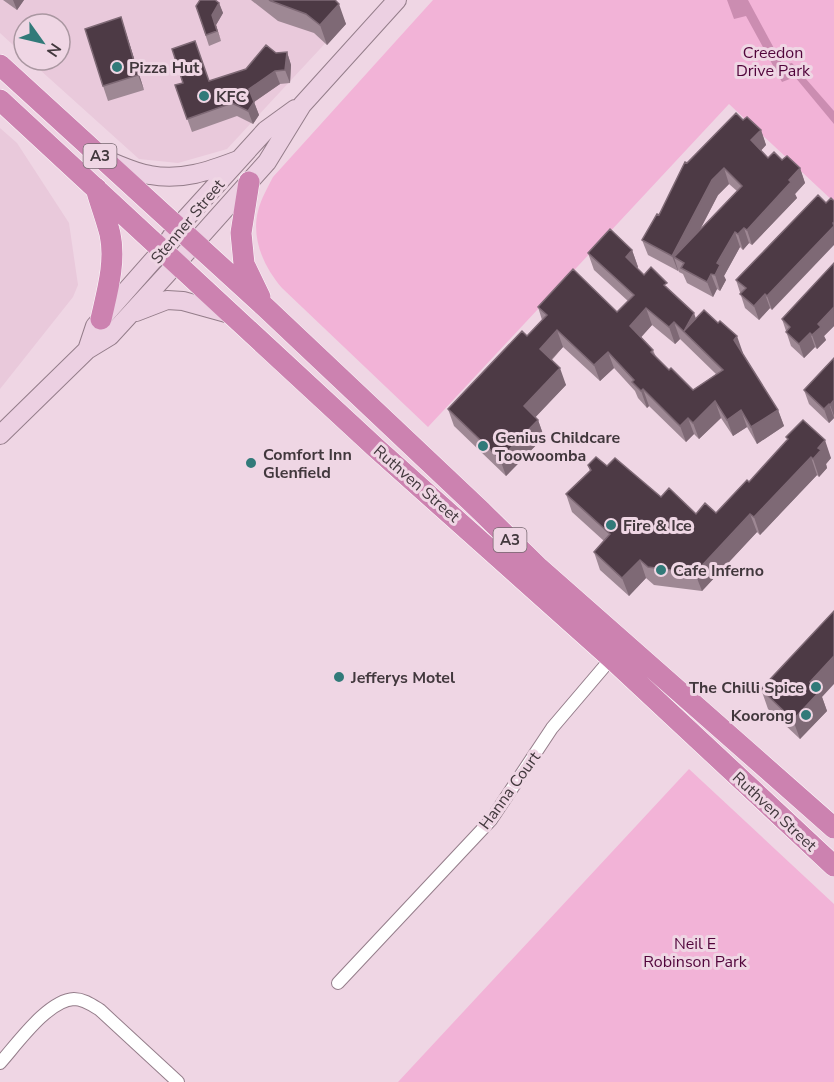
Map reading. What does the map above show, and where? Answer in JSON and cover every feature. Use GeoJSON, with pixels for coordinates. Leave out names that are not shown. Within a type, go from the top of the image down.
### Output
{"type":"FeatureCollection","features":[{"type":"Feature","properties":{"kind":"highway","name":"Ruthven Street"},"geometry":{"type":"LineString","coordinates":[[0,65],[265,307],[482,511],[617,651],[833,861]]}},
{"type":"Feature","properties":{"kind":"highway","name":"Ruthven Street"},"geometry":{"type":"LineString","coordinates":[[0,100],[376,448],[617,651],[834,828]]}},
{"type":"Feature","properties":{"kind":"highway"},"geometry":{"type":"LineString","coordinates":[[249,182],[241,233],[244,264],[265,307]]}},
{"type":"Feature","properties":{"kind":"highway"},"geometry":{"type":"LineString","coordinates":[[96,188],[110,235],[111,248],[110,275],[101,319]]}},
{"type":"Feature","properties":{"kind":"main road","name":"Stenner Street"},"geometry":{"type":"LineString","coordinates":[[87,350],[95,326],[101,319],[170,255],[195,243],[267,162],[302,105],[398,0]]}},
{"type":"Feature","properties":{"kind":"main road","name":"Stenner Street"},"geometry":{"type":"LineString","coordinates":[[0,435],[87,350],[110,336],[129,314],[170,255],[178,227],[266,130],[302,105]]}},
{"type":"Feature","properties":{"kind":"main road"},"geometry":{"type":"LineString","coordinates":[[104,160],[149,175],[182,177],[199,174],[240,159]]}},
{"type":"Feature","properties":{"kind":"main road"},"geometry":{"type":"LineString","coordinates":[[129,314],[167,300],[183,301],[232,314]]}},
{"type":"Feature","properties":{"kind":"street","name":"Hanna Court"},"geometry":{"type":"LineString","coordinates":[[338,983],[491,820],[552,728],[617,651]]}},
{"type":"Feature","properties":{"kind":"street"},"geometry":{"type":"LineString","coordinates":[[0,1062],[50,1009],[63,1001],[76,999],[89,1002],[100,1010],[178,1082]]}},
{"type":"Feature","properties":{"kind":"shaded area"},"geometry":{"type":"Polygon","coordinates":[[[0,0],[321,0],[345,22],[227,149],[178,163],[139,159],[42,72],[72,72],[72,12],[12,12],[12,44],[0,33],[0,0]]]}},
{"type":"Feature","properties":{"kind":"shaded area"},"geometry":{"type":"Polygon","coordinates":[[[727,0],[748,0],[783,65],[792,63],[834,111],[834,124],[795,77],[782,82],[746,16],[734,19],[727,0]]]}},
{"type":"Feature","properties":{"kind":"shaded area"},"geometry":{"type":"Polygon","coordinates":[[[0,128],[17,143],[69,223],[78,285],[73,297],[0,389],[0,128]]]}},
{"type":"Feature","properties":{"kind":"green space","name":"Creedon Drive Park"},"geometry":{"type":"Polygon","coordinates":[[[433,0],[834,0],[834,202],[729,104],[428,427],[282,288],[261,252],[256,221],[261,202],[273,177],[433,0]]]}},
{"type":"Feature","properties":{"kind":"green space","name":"Neil E Robinson Park"},"geometry":{"type":"Polygon","coordinates":[[[689,769],[834,904],[834,1082],[398,1082],[689,769]]]}},
{"type":"Feature","properties":{"kind":"building"},"geometry":{"type":"Polygon","coordinates":[[[200,0],[215,0],[219,3],[212,15],[217,31],[206,35],[196,6],[200,0]]]}},
{"type":"Feature","properties":{"kind":"building"},"geometry":{"type":"Polygon","coordinates":[[[269,0],[335,0],[339,4],[320,25],[306,14],[269,0]]]}},
{"type":"Feature","properties":{"kind":"building","name":"Pizza Hut"},"geometry":{"type":"Polygon","coordinates":[[[121,17],[138,75],[103,86],[85,29],[121,17]]]}},
{"type":"Feature","properties":{"kind":"building"},"geometry":{"type":"Polygon","coordinates":[[[195,41],[209,81],[246,69],[266,45],[276,53],[287,52],[285,70],[275,71],[249,89],[254,102],[248,111],[232,103],[187,119],[175,85],[183,83],[172,49],[195,41]]]}},
{"type":"Feature","properties":{"kind":"building"},"geometry":{"type":"Polygon","coordinates":[[[736,113],[743,120],[747,117],[761,130],[751,140],[768,158],[774,152],[782,160],[787,156],[800,168],[789,180],[791,182],[747,230],[744,228],[738,234],[735,232],[717,263],[720,265],[715,275],[711,274],[707,282],[681,268],[684,263],[674,257],[742,186],[724,168],[712,180],[672,256],[642,240],[657,214],[659,215],[685,162],[687,163],[736,113]]]}},
{"type":"Feature","properties":{"kind":"building"},"geometry":{"type":"Polygon","coordinates":[[[818,195],[826,203],[831,198],[834,201],[834,226],[767,296],[765,294],[754,306],[740,294],[746,288],[736,280],[818,195]]]}},
{"type":"Feature","properties":{"kind":"building"},"geometry":{"type":"Polygon","coordinates":[[[610,229],[632,250],[626,257],[644,275],[651,267],[667,283],[664,285],[694,313],[684,331],[704,310],[737,336],[734,340],[778,410],[751,427],[741,410],[727,420],[715,401],[693,423],[688,418],[680,426],[643,389],[641,391],[632,382],[634,380],[608,352],[594,365],[557,330],[540,349],[560,368],[524,406],[538,420],[500,459],[448,409],[522,331],[527,336],[547,315],[538,307],[573,269],[617,312],[634,295],[588,253],[610,229]],[[646,308],[630,326],[653,350],[651,352],[693,390],[723,370],[674,322],[669,327],[646,308]]]}},
{"type":"Feature","properties":{"kind":"building"},"geometry":{"type":"Polygon","coordinates":[[[834,263],[834,307],[818,324],[821,327],[812,335],[810,333],[799,344],[786,332],[790,327],[782,319],[834,263]]]}},
{"type":"Feature","properties":{"kind":"building"},"geometry":{"type":"Polygon","coordinates":[[[834,358],[834,400],[824,409],[804,390],[834,358]]]}},
{"type":"Feature","properties":{"kind":"building"},"geometry":{"type":"Polygon","coordinates":[[[803,420],[825,440],[818,448],[821,450],[813,459],[811,457],[754,517],[750,514],[695,573],[648,567],[640,560],[622,578],[594,552],[610,534],[566,494],[591,470],[588,465],[596,457],[607,466],[615,458],[661,497],[669,488],[696,514],[705,503],[716,513],[747,480],[749,482],[803,420]]]}},
{"type":"Feature","properties":{"kind":"building"},"geometry":{"type":"Polygon","coordinates":[[[834,611],[834,656],[810,682],[820,691],[793,720],[761,689],[834,611]]]}},
{"type":"Feature","properties":{"kind":"place","name":"Pizza Hut"},"geometry":{"type":"Point","coordinates":[117,67]}},
{"type":"Feature","properties":{"kind":"place","name":"KFC"},"geometry":{"type":"Point","coordinates":[204,96]}},
{"type":"Feature","properties":{"kind":"place","name":"Genius Childcare Toowoomba"},"geometry":{"type":"Point","coordinates":[483,446]}},
{"type":"Feature","properties":{"kind":"place","name":"Comfort Inn Glenfield"},"geometry":{"type":"Point","coordinates":[251,463]}},
{"type":"Feature","properties":{"kind":"place","name":"Fire & Ice"},"geometry":{"type":"Point","coordinates":[611,525]}},
{"type":"Feature","properties":{"kind":"place","name":"Cafe Inferno"},"geometry":{"type":"Point","coordinates":[661,570]}},
{"type":"Feature","properties":{"kind":"place","name":"Jefferys Motel"},"geometry":{"type":"Point","coordinates":[339,677]}},
{"type":"Feature","properties":{"kind":"place","name":"The Chilli Spice"},"geometry":{"type":"Point","coordinates":[816,687]}},
{"type":"Feature","properties":{"kind":"place","name":"Koorong"},"geometry":{"type":"Point","coordinates":[806,715]}}]}
